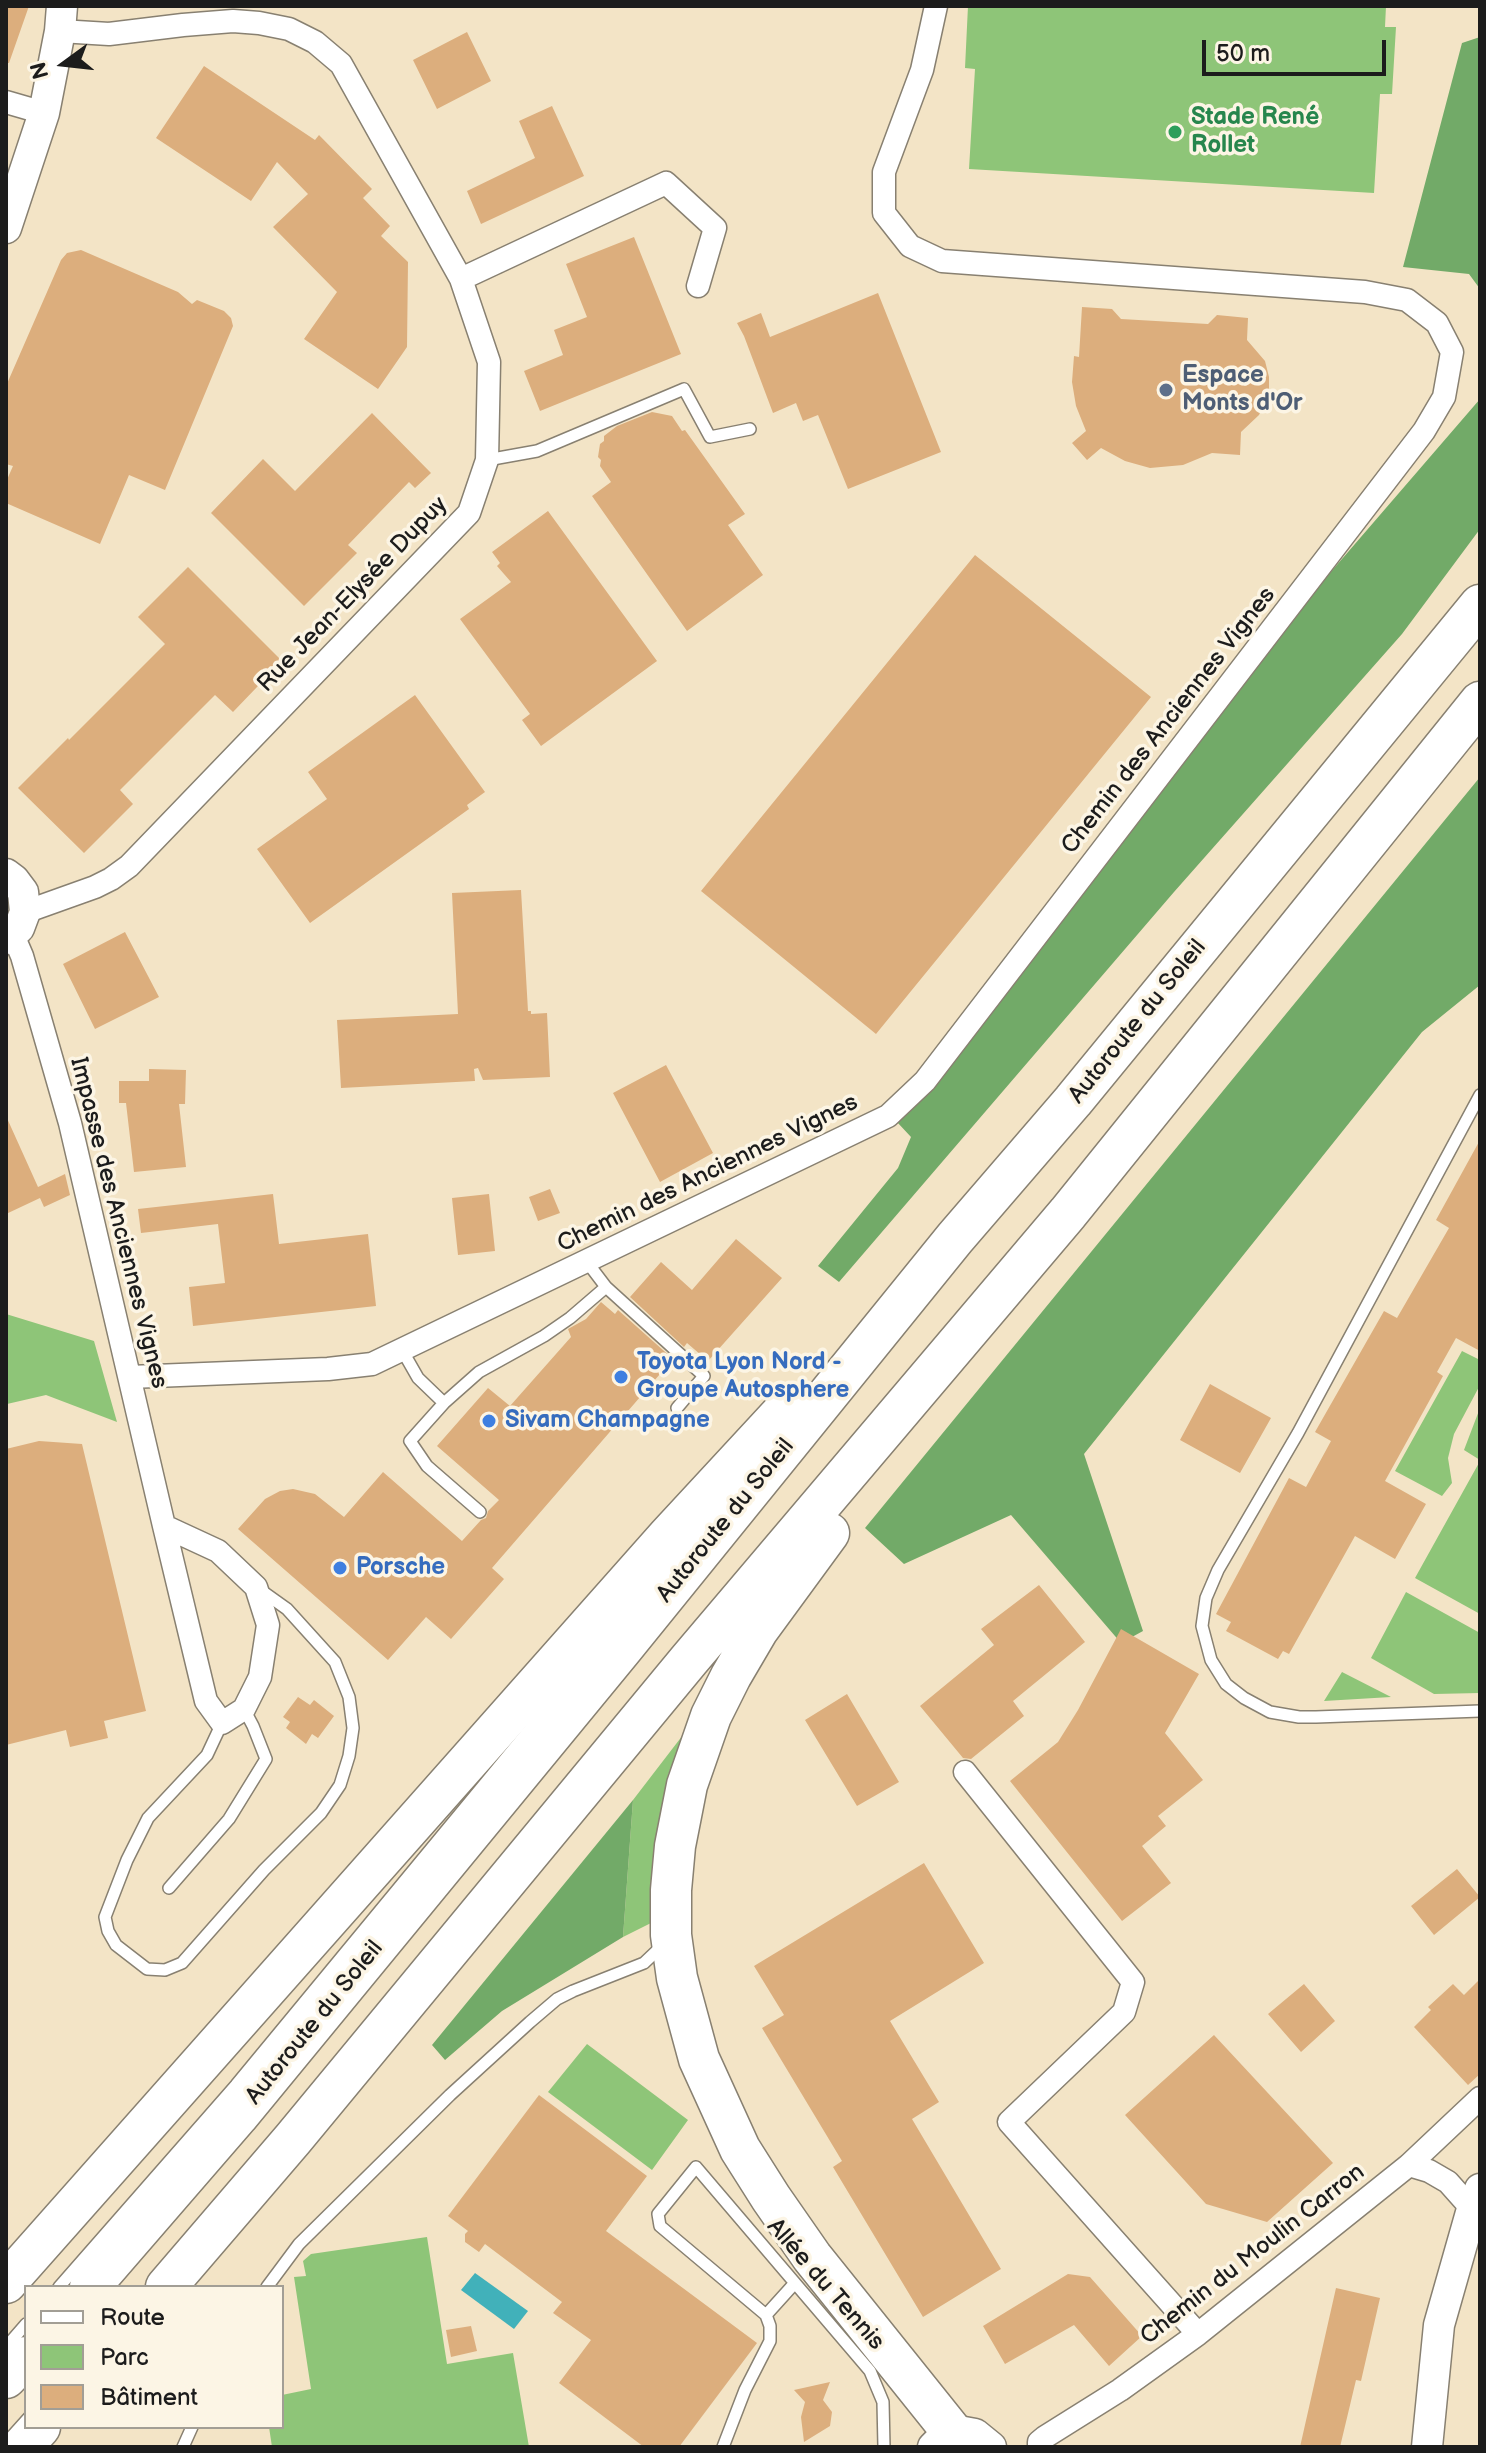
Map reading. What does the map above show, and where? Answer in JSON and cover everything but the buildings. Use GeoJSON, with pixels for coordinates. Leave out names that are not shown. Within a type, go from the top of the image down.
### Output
{"type":"FeatureCollection","features":[{"type":"Feature","properties":{"kind":"highway","name":"Autoroute du Soleil"},"geometry":{"type":"LineString","coordinates":[[92,2285],[258,2091],[955,1238],[1083,1089],[1480,605]]}},
{"type":"Feature","properties":{"kind":"highway"},"geometry":{"type":"LineString","coordinates":[[168,2285],[285,2149],[689,1660],[1068,1213],[1480,702]]}},
{"type":"Feature","properties":{"kind":"highway"},"geometry":{"type":"LineString","coordinates":[[943,2440],[771,2198],[740,2149],[699,2059],[677,1978],[671,1935],[675,1846],[687,1785],[711,1716],[758,1630],[850,1504],[1001,1313],[1068,1213]]}},
{"type":"Feature","properties":{"kind":"highway"},"geometry":{"type":"LineString","coordinates":[[6,2283],[774,1420],[955,1238]]}},
{"type":"Feature","properties":{"kind":"highway"},"geometry":{"type":"LineString","coordinates":[[6,2378],[24,2359]]}},
{"type":"Feature","properties":{"kind":"highway"},"geometry":{"type":"LineString","coordinates":[[22,2447],[38,2429]]}},
{"type":"Feature","properties":{"kind":"street","name":"Chemin des Anciennes Vignes"},"geometry":{"type":"LineString","coordinates":[[130,1377],[328,1369],[372,1364],[888,1116],[925,1081],[1424,431],[1444,397],[1452,352],[1437,323],[1407,300],[1365,292],[942,261],[910,246],[884,213],[884,172],[922,70],[936,6]]}},
{"type":"Feature","properties":{"kind":"street"},"geometry":{"type":"LineString","coordinates":[[6,228],[44,113],[61,18]]}},
{"type":"Feature","properties":{"kind":"street","name":"Rue Jean-Elysée Dupuy"},"geometry":{"type":"LineString","coordinates":[[15,911],[95,887],[129,866],[469,513],[487,460],[489,362],[461,279],[341,64],[315,42],[289,29],[259,23],[233,21],[109,34],[61,18]]}},
{"type":"Feature","properties":{"kind":"street"},"geometry":{"type":"LineString","coordinates":[[6,102],[44,113]]}},
{"type":"Feature","properties":{"kind":"street"},"geometry":{"type":"LineString","coordinates":[[461,279],[666,183],[715,228],[698,286]]}},
{"type":"Feature","properties":{"kind":"street","name":"Impasse des Anciennes Vignes"},"geometry":{"type":"LineString","coordinates":[[15,911],[22,956],[70,1123],[206,1701],[222,1723]]}},
{"type":"Feature","properties":{"kind":"street"},"geometry":{"type":"LineString","coordinates":[[164,1526],[218,1551],[256,1587],[268,1625],[260,1677],[244,1709],[222,1723]]}},
{"type":"Feature","properties":{"kind":"street"},"geometry":{"type":"LineString","coordinates":[[965,1772],[1133,1982],[1124,2012],[1009,2122],[1198,2334]]}},
{"type":"Feature","properties":{"kind":"street","name":"Chemin du Moulin Carron"},"geometry":{"type":"LineString","coordinates":[[1042,2442],[1198,2334],[1409,2165],[1480,2098]]}},
{"type":"Feature","properties":{"kind":"street"},"geometry":{"type":"LineString","coordinates":[[1409,2165],[1429,2171],[1476,2199],[1439,2325],[1427,2447]]}},
{"type":"Feature","properties":{"kind":"street"},"geometry":{"type":"LineString","coordinates":[[1432,2411],[1437,2447]]}},
{"type":"Feature","properties":{"kind":"street"},"geometry":{"type":"LineString","coordinates":[[943,2440],[975,2434],[991,2447]]}},
{"type":"Feature","properties":{"kind":"lane"},"geometry":{"type":"LineString","coordinates":[[487,460],[537,451],[684,389],[710,437],[750,429]]}},
{"type":"Feature","properties":{"kind":"lane"},"geometry":{"type":"LineString","coordinates":[[1480,1095],[1298,1433],[1218,1570],[1206,1598],[1202,1626],[1211,1660],[1226,1684],[1270,1712],[1316,1717],[1480,1711]]}},
{"type":"Feature","properties":{"kind":"lane"},"geometry":{"type":"LineString","coordinates":[[587,1262],[606,1287],[704,1376],[677,1408]]}},
{"type":"Feature","properties":{"kind":"lane"},"geometry":{"type":"LineString","coordinates":[[480,1512],[427,1466],[410,1441],[444,1403],[479,1372],[544,1336],[606,1287]]}},
{"type":"Feature","properties":{"kind":"lane"},"geometry":{"type":"LineString","coordinates":[[402,1350],[418,1378],[444,1403]]}},
{"type":"Feature","properties":{"kind":"lane"},"geometry":{"type":"LineString","coordinates":[[711,1509],[774,1420]]}},
{"type":"Feature","properties":{"kind":"lane"},"geometry":{"type":"LineString","coordinates":[[222,1723],[207,1755],[148,1818],[127,1860],[105,1917],[116,1945],[147,1969],[165,1970],[182,1963],[264,1870],[321,1813],[340,1785],[349,1756],[353,1728],[349,1697],[335,1662],[287,1609],[256,1587]]}},
{"type":"Feature","properties":{"kind":"lane"},"geometry":{"type":"LineString","coordinates":[[61,2285],[236,2085],[632,1606]]}},
{"type":"Feature","properties":{"kind":"lane"},"geometry":{"type":"LineString","coordinates":[[169,1888],[229,1819],[266,1759],[244,1709]]}},
{"type":"Feature","properties":{"kind":"lane"},"geometry":{"type":"LineString","coordinates":[[268,2285],[299,2244],[450,2095],[530,2022],[557,1999],[644,1963],[671,1935]]}},
{"type":"Feature","properties":{"kind":"lane","name":"Allée du Tennis"},"geometry":{"type":"LineString","coordinates":[[766,2315],[660,2226],[658,2214],[696,2167],[870,2371],[883,2402],[884,2447]]}},
{"type":"Feature","properties":{"kind":"lane"},"geometry":{"type":"LineString","coordinates":[[723,2447],[745,2390],[770,2341],[766,2315],[794,2284]]}},
{"type":"Feature","properties":{"kind":"lane"},"geometry":{"type":"LineString","coordinates":[[6,2347],[24,2326]]}},
{"type":"Feature","properties":{"kind":"green space","name":"Stade René Rollet"},"geometry":{"type":"Polygon","coordinates":[[[968,6],[1386,6],[1385,27],[1396,27],[1392,94],[1380,94],[1374,193],[969,169],[975,69],[965,68],[968,6]]]}},
{"type":"Feature","properties":{"kind":"green space"},"geometry":{"type":"Polygon","coordinates":[[[1480,37],[1480,289],[1469,274],[1403,267],[1462,43],[1480,37]]]}},
{"type":"Feature","properties":{"kind":"green space"},"geometry":{"type":"Polygon","coordinates":[[[1480,399],[1480,529],[1402,634],[1174,892],[839,1282],[818,1266],[898,1168],[911,1137],[897,1122],[1279,632],[1480,399]]]}},
{"type":"Feature","properties":{"kind":"green space"},"geometry":{"type":"Polygon","coordinates":[[[1480,777],[1480,985],[1422,1032],[1084,1454],[1143,1631],[1121,1643],[1011,1515],[904,1564],[865,1528],[1480,777]]]}},
{"type":"Feature","properties":{"kind":"green space"},"geometry":{"type":"Polygon","coordinates":[[[6,1314],[94,1341],[117,1422],[46,1395],[7,1404],[6,1314]]]}},
{"type":"Feature","properties":{"kind":"green space"},"geometry":{"type":"Polygon","coordinates":[[[1462,1351],[1480,1360],[1480,1385],[1454,1434],[1448,1458],[1452,1483],[1442,1496],[1395,1471],[1462,1351]]]}},
{"type":"Feature","properties":{"kind":"green space"},"geometry":{"type":"Polygon","coordinates":[[[1480,1408],[1480,1460],[1464,1450],[1480,1408]]]}},
{"type":"Feature","properties":{"kind":"green space"},"geometry":{"type":"Polygon","coordinates":[[[1480,1461],[1480,1614],[1415,1578],[1480,1461]]]}},
{"type":"Feature","properties":{"kind":"green space"},"geometry":{"type":"Polygon","coordinates":[[[1406,1592],[1480,1633],[1480,1693],[1434,1694],[1371,1658],[1406,1592]]]}},
{"type":"Feature","properties":{"kind":"green space"},"geometry":{"type":"Polygon","coordinates":[[[1342,1672],[1391,1697],[1324,1701],[1342,1672]]]}},
{"type":"Feature","properties":{"kind":"green space"},"geometry":{"type":"Polygon","coordinates":[[[686,1731],[668,1775],[651,1923],[623,1937],[633,1800],[686,1731]]]}},
{"type":"Feature","properties":{"kind":"green space"},"geometry":{"type":"Polygon","coordinates":[[[633,1800],[623,1937],[502,2011],[445,2060],[432,2045],[633,1800]]]}},
{"type":"Feature","properties":{"kind":"green space"},"geometry":{"type":"Polygon","coordinates":[[[587,2044],[688,2120],[652,2170],[548,2092],[587,2044]]]}},
{"type":"Feature","properties":{"kind":"green space"},"geometry":{"type":"Polygon","coordinates":[[[427,2237],[447,2364],[513,2353],[529,2447],[272,2447],[269,2429],[284,2429],[284,2395],[311,2389],[294,2277],[306,2276],[303,2261],[311,2254],[427,2237]]]}},
{"type":"Feature","properties":{"kind":"water"},"geometry":{"type":"Polygon","coordinates":[[[475,2273],[528,2311],[514,2329],[461,2290],[475,2273]]]}},
{"type":"Feature","properties":{"kind":"place","name":"Stade René Rollet"},"geometry":{"type":"Point","coordinates":[1175,132]}},
{"type":"Feature","properties":{"kind":"place","name":"Espace Monts d'Or"},"geometry":{"type":"Point","coordinates":[1166,390]}},
{"type":"Feature","properties":{"kind":"place","name":"Toyota Lyon Nord - Groupe Autosphere"},"geometry":{"type":"Point","coordinates":[621,1377]}},
{"type":"Feature","properties":{"kind":"place","name":"Sivam Champagne"},"geometry":{"type":"Point","coordinates":[489,1421]}},
{"type":"Feature","properties":{"kind":"place","name":"Porsche"},"geometry":{"type":"Point","coordinates":[340,1568]}}]}
